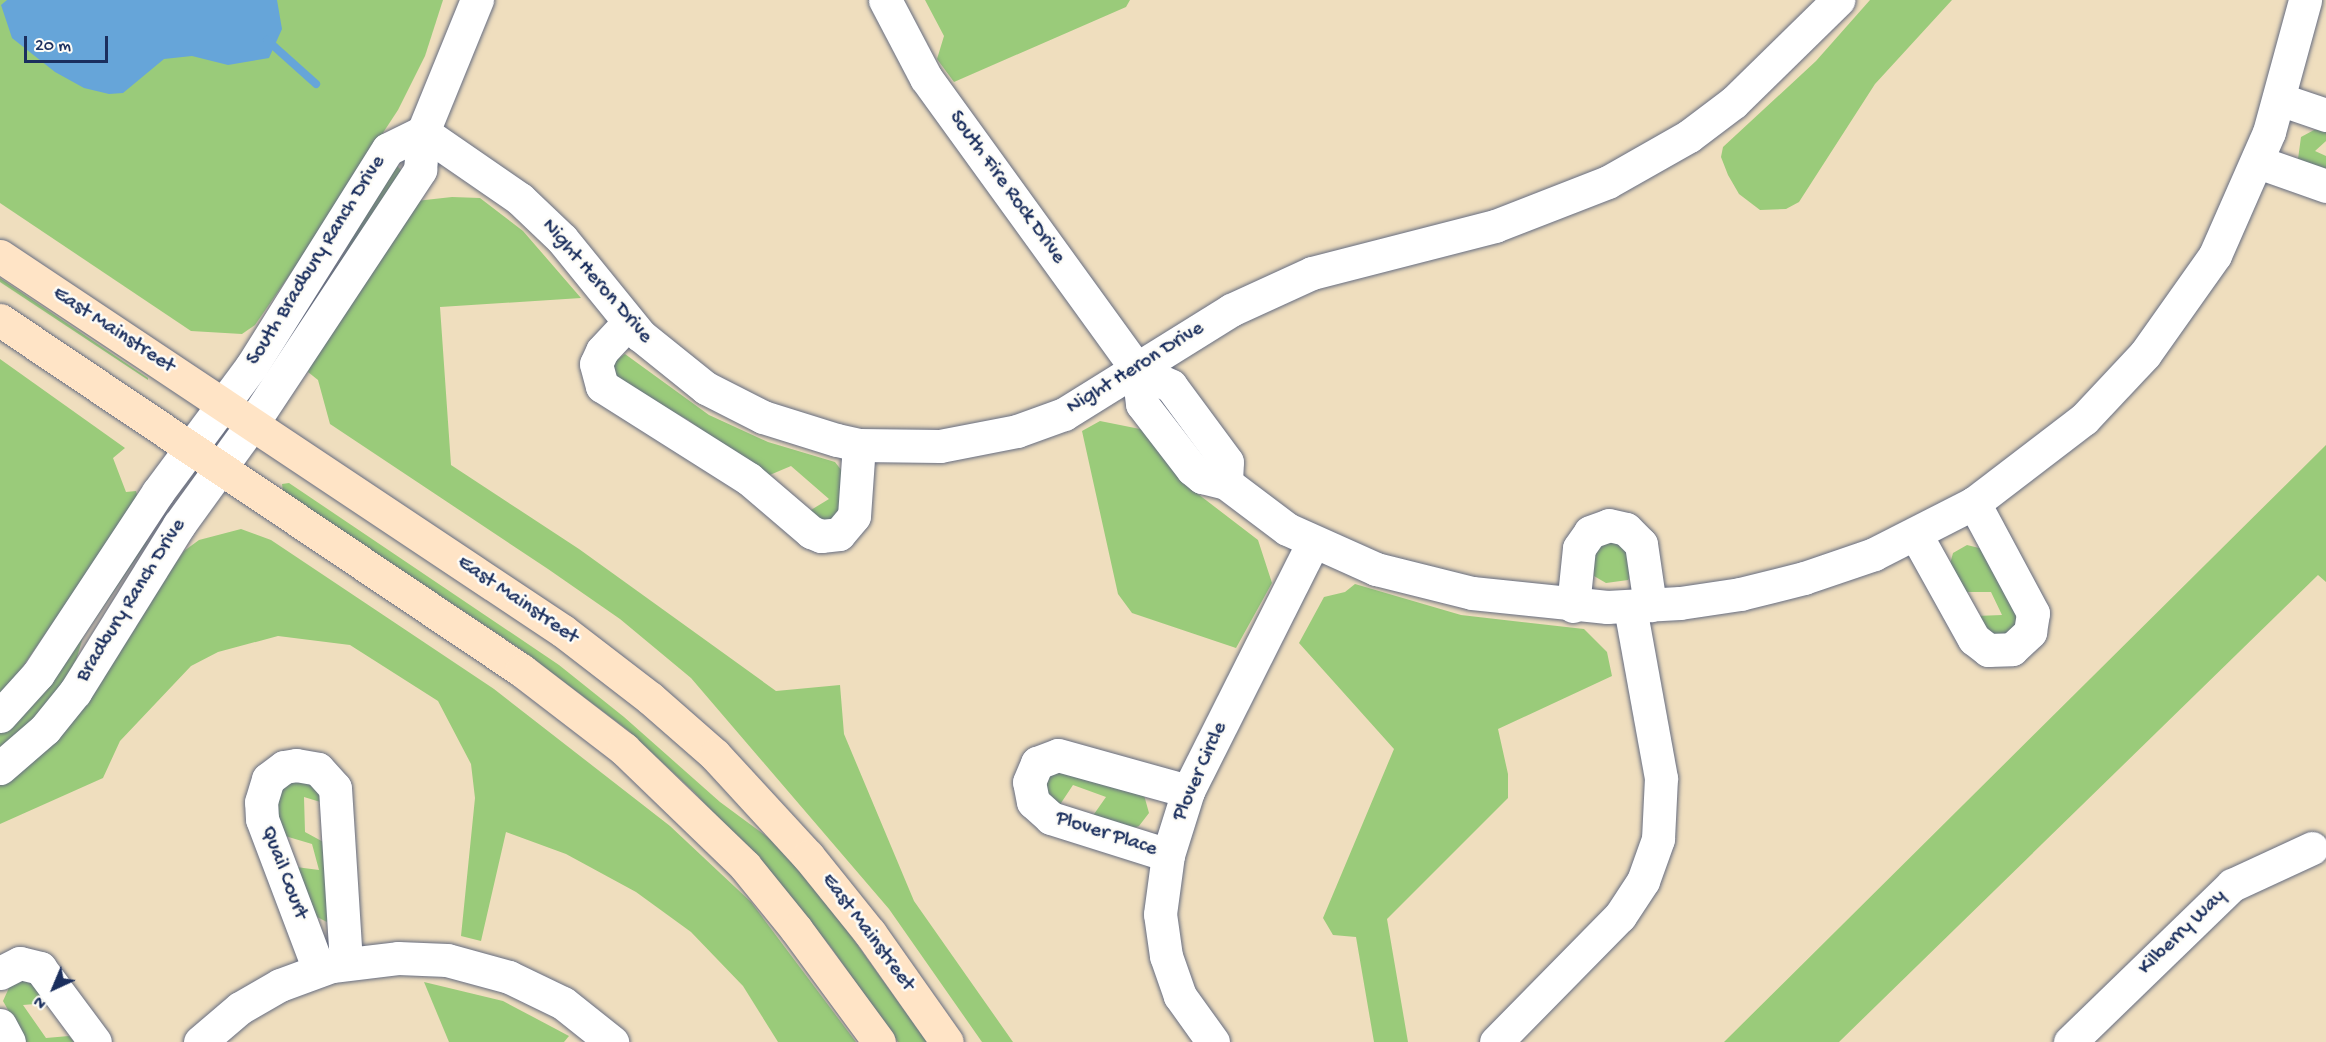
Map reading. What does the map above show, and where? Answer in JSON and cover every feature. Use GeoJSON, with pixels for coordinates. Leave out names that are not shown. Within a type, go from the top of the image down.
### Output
{"type":"FeatureCollection","features":[{"type":"Feature","properties":{"kind":"main road","name":"East Mainstreet"},"geometry":{"type":"LineString","coordinates":[[0,256],[563,631],[684,727],[744,784],[830,882],[946,1042]]}},
{"type":"Feature","properties":{"kind":"main road"},"geometry":{"type":"LineString","coordinates":[[0,320],[521,670],[624,749],[745,866],[796,928],[879,1042]]}},
{"type":"Feature","properties":{"kind":"street","name":"South Bradbury Ranch Drive"},"geometry":{"type":"LineString","coordinates":[[252,424],[420,170],[423,132],[477,0]]}},
{"type":"Feature","properties":{"kind":"street","name":"South Fire Rock Drive"},"geometry":{"type":"LineString","coordinates":[[885,0],[926,78],[1138,371]]}},
{"type":"Feature","properties":{"kind":"street","name":"Night Heron Drive"},"geometry":{"type":"LineString","coordinates":[[423,132],[520,199],[562,239],[628,323],[680,371],[736,406],[815,435],[859,445],[940,446],[1017,431],[1064,414],[1138,371],[1231,310],[1283,284],[1345,264],[1495,226],[1575,197],[1640,166],[1703,126],[1758,82],[1838,0]]}},
{"type":"Feature","properties":{"kind":"street"},"geometry":{"type":"LineString","coordinates":[[1138,371],[1171,386],[1227,462],[1226,483],[1261,512],[1313,543],[1376,569],[1472,593],[1574,606],[1640,606],[1774,586],[1837,568],[1916,535],[1974,503],[2084,419],[2145,354],[2215,255],[2258,162],[2279,99],[2305,0]]}},
{"type":"Feature","properties":{"kind":"street"},"geometry":{"type":"LineString","coordinates":[[2279,99],[2326,115]]}},
{"type":"Feature","properties":{"kind":"street","name":"South Bradbury Ranch Drive"},"geometry":{"type":"LineString","coordinates":[[224,404],[388,149],[423,132]]}},
{"type":"Feature","properties":{"kind":"street"},"geometry":{"type":"LineString","coordinates":[[2258,162],[2326,186]]}},
{"type":"Feature","properties":{"kind":"street"},"geometry":{"type":"LineString","coordinates":[[628,323],[602,351],[596,364],[602,386],[749,479],[811,532],[821,536],[839,534],[854,516],[859,445]]}},
{"type":"Feature","properties":{"kind":"street","name":"Bradbury Ranch Drive"},"geometry":{"type":"LineString","coordinates":[[0,716],[38,674],[191,447],[224,404]]}},
{"type":"Feature","properties":{"kind":"street","name":"Bradbury Ranch Drive"},"geometry":{"type":"LineString","coordinates":[[0,768],[45,729],[75,692],[178,525],[252,424]]}},
{"type":"Feature","properties":{"kind":"street"},"geometry":{"type":"LineString","coordinates":[[1916,535],[1974,639],[1988,650],[2012,649],[2030,632],[2034,613],[1974,503]]}},
{"type":"Feature","properties":{"kind":"street"},"geometry":{"type":"LineString","coordinates":[[1496,1042],[1620,916],[1643,881],[1655,851],[1662,820],[1661,778],[1640,606],[1641,544],[1626,529],[1609,525],[1590,532],[1579,548],[1574,606]]}},
{"type":"Feature","properties":{"kind":"street","name":"Plover Circle"},"geometry":{"type":"LineString","coordinates":[[1213,1042],[1180,996],[1166,956],[1160,914],[1168,855],[1188,791],[1313,543]]}},
{"type":"Feature","properties":{"kind":"street","name":"Plover Place"},"geometry":{"type":"LineString","coordinates":[[1168,855],[1052,818],[1033,802],[1029,782],[1038,763],[1058,755],[1188,791]]}},
{"type":"Feature","properties":{"kind":"street","name":"Quail Court"},"geometry":{"type":"LineString","coordinates":[[296,765],[318,769],[335,788],[332,967],[262,819],[261,802],[268,779],[284,767],[296,765]]}},
{"type":"Feature","properties":{"kind":"street","name":"Kilberry Way"},"geometry":{"type":"LineString","coordinates":[[2070,1042],[2232,885],[2312,848]]}},
{"type":"Feature","properties":{"kind":"street"},"geometry":{"type":"LineString","coordinates":[[200,1042],[240,1008],[280,985],[332,967],[420,958],[488,969],[563,1003],[612,1042]]}},
{"type":"Feature","properties":{"kind":"street"},"geometry":{"type":"LineString","coordinates":[[0,973],[20,963],[40,968],[94,1042]]}},
{"type":"Feature","properties":{"kind":"street"},"geometry":{"type":"LineString","coordinates":[[0,1026],[9,1042]]}},
{"type":"Feature","properties":{"kind":"green space"},"geometry":{"type":"Polygon","coordinates":[[[0,0],[443,0],[425,56],[398,110],[255,325],[242,334],[191,331],[0,203],[0,0]]]}},
{"type":"Feature","properties":{"kind":"green space"},"geometry":{"type":"Polygon","coordinates":[[[925,0],[1130,0],[1126,7],[954,82],[937,59],[944,36],[925,0]]]}},
{"type":"Feature","properties":{"kind":"green space"},"geometry":{"type":"Polygon","coordinates":[[[1870,0],[1952,0],[1875,84],[1799,202],[1786,209],[1760,210],[1739,194],[1721,157],[1723,147],[1816,61],[1870,0]]]}},
{"type":"Feature","properties":{"kind":"green space"},"geometry":{"type":"Polygon","coordinates":[[[2314,130],[2326,130],[2326,141],[2315,151],[2326,156],[2326,172],[2298,159],[2301,137],[2314,130]]]}},
{"type":"Feature","properties":{"kind":"green space"},"geometry":{"type":"Polygon","coordinates":[[[396,165],[402,171],[284,348],[346,251],[361,213],[396,165]]]}},
{"type":"Feature","properties":{"kind":"green space"},"geometry":{"type":"Polygon","coordinates":[[[452,197],[480,198],[523,231],[581,298],[440,307],[451,465],[579,549],[776,691],[840,685],[844,734],[914,901],[1013,1042],[982,1042],[889,909],[691,678],[620,619],[330,424],[318,380],[308,372],[312,359],[416,201],[452,197]]]}},
{"type":"Feature","properties":{"kind":"green space"},"geometry":{"type":"Polygon","coordinates":[[[0,278],[148,378],[148,380],[0,282],[0,278]]]}},
{"type":"Feature","properties":{"kind":"green space"},"geometry":{"type":"Polygon","coordinates":[[[625,354],[709,415],[768,442],[835,462],[842,471],[845,499],[832,523],[806,513],[829,499],[791,466],[765,477],[688,420],[614,379],[611,364],[625,354]]]}},
{"type":"Feature","properties":{"kind":"green space"},"geometry":{"type":"Polygon","coordinates":[[[0,359],[125,448],[113,458],[126,492],[136,491],[138,498],[0,700],[0,359]]]}},
{"type":"Feature","properties":{"kind":"green space"},"geometry":{"type":"Polygon","coordinates":[[[1100,421],[1145,430],[1198,494],[1258,540],[1272,583],[1236,648],[1132,613],[1118,594],[1082,431],[1100,421]]]}},
{"type":"Feature","properties":{"kind":"green space"},"geometry":{"type":"Polygon","coordinates":[[[2326,445],[2326,582],[2318,575],[1839,1042],[1724,1042],[2326,445]]]}},
{"type":"Feature","properties":{"kind":"green space"},"geometry":{"type":"Polygon","coordinates":[[[289,483],[559,665],[624,717],[720,802],[770,839],[823,897],[927,1042],[898,1042],[830,946],[777,881],[694,792],[629,731],[522,650],[283,491],[282,484],[289,483]]]}},
{"type":"Feature","properties":{"kind":"green space"},"geometry":{"type":"Polygon","coordinates":[[[241,529],[271,540],[494,689],[670,826],[751,902],[856,1042],[778,1042],[743,986],[691,932],[636,892],[566,854],[506,832],[481,941],[461,936],[475,798],[471,764],[438,701],[350,645],[278,636],[218,652],[191,666],[120,741],[103,778],[0,824],[0,781],[136,620],[184,551],[199,540],[241,529]]]}},
{"type":"Feature","properties":{"kind":"green space"},"geometry":{"type":"Polygon","coordinates":[[[142,537],[148,541],[83,637],[69,684],[0,753],[0,726],[142,537]]]}},
{"type":"Feature","properties":{"kind":"green space"},"geometry":{"type":"Polygon","coordinates":[[[1601,541],[1627,544],[1631,575],[1628,580],[1606,583],[1594,576],[1591,559],[1601,541]]]}},
{"type":"Feature","properties":{"kind":"green space"},"geometry":{"type":"Polygon","coordinates":[[[1967,545],[1983,549],[2019,616],[2010,634],[1992,637],[1976,616],[2002,615],[1991,592],[1962,592],[1950,564],[1953,553],[1967,545]]]}},
{"type":"Feature","properties":{"kind":"green space"},"geometry":{"type":"Polygon","coordinates":[[[1355,584],[1461,615],[1584,629],[1607,652],[1612,676],[1498,729],[1508,774],[1508,798],[1387,919],[1408,1042],[1374,1042],[1356,937],[1333,935],[1323,918],[1394,749],[1299,643],[1324,597],[1345,592],[1355,584]]]}},
{"type":"Feature","properties":{"kind":"green space"},"geometry":{"type":"Polygon","coordinates":[[[1050,769],[1144,795],[1149,813],[1139,826],[1131,829],[1092,817],[1106,797],[1073,785],[1059,806],[1045,799],[1045,774],[1050,769]]]}},
{"type":"Feature","properties":{"kind":"green space"},"geometry":{"type":"Polygon","coordinates":[[[291,779],[315,785],[327,804],[304,797],[305,832],[327,844],[330,919],[327,922],[315,916],[296,867],[319,870],[312,844],[285,836],[274,812],[281,787],[291,779]]]}},
{"type":"Feature","properties":{"kind":"green space"},"geometry":{"type":"Polygon","coordinates":[[[33,979],[46,1003],[23,1005],[46,1038],[69,1036],[74,1042],[26,1042],[3,1001],[12,981],[33,979]]]}},
{"type":"Feature","properties":{"kind":"green space"},"geometry":{"type":"Polygon","coordinates":[[[424,982],[503,1001],[569,1036],[564,1042],[449,1042],[424,982]]]}},
{"type":"Feature","properties":{"kind":"water"},"geometry":{"type":"Polygon","coordinates":[[[7,0],[277,0],[282,29],[269,58],[228,65],[192,56],[164,59],[123,93],[109,94],[84,88],[55,72],[12,38],[1,5],[7,0]]]}},
{"type":"Feature","properties":{"kind":"waterway"},"geometry":{"type":"LineString","coordinates":[[267,40],[316,84]]}}]}
